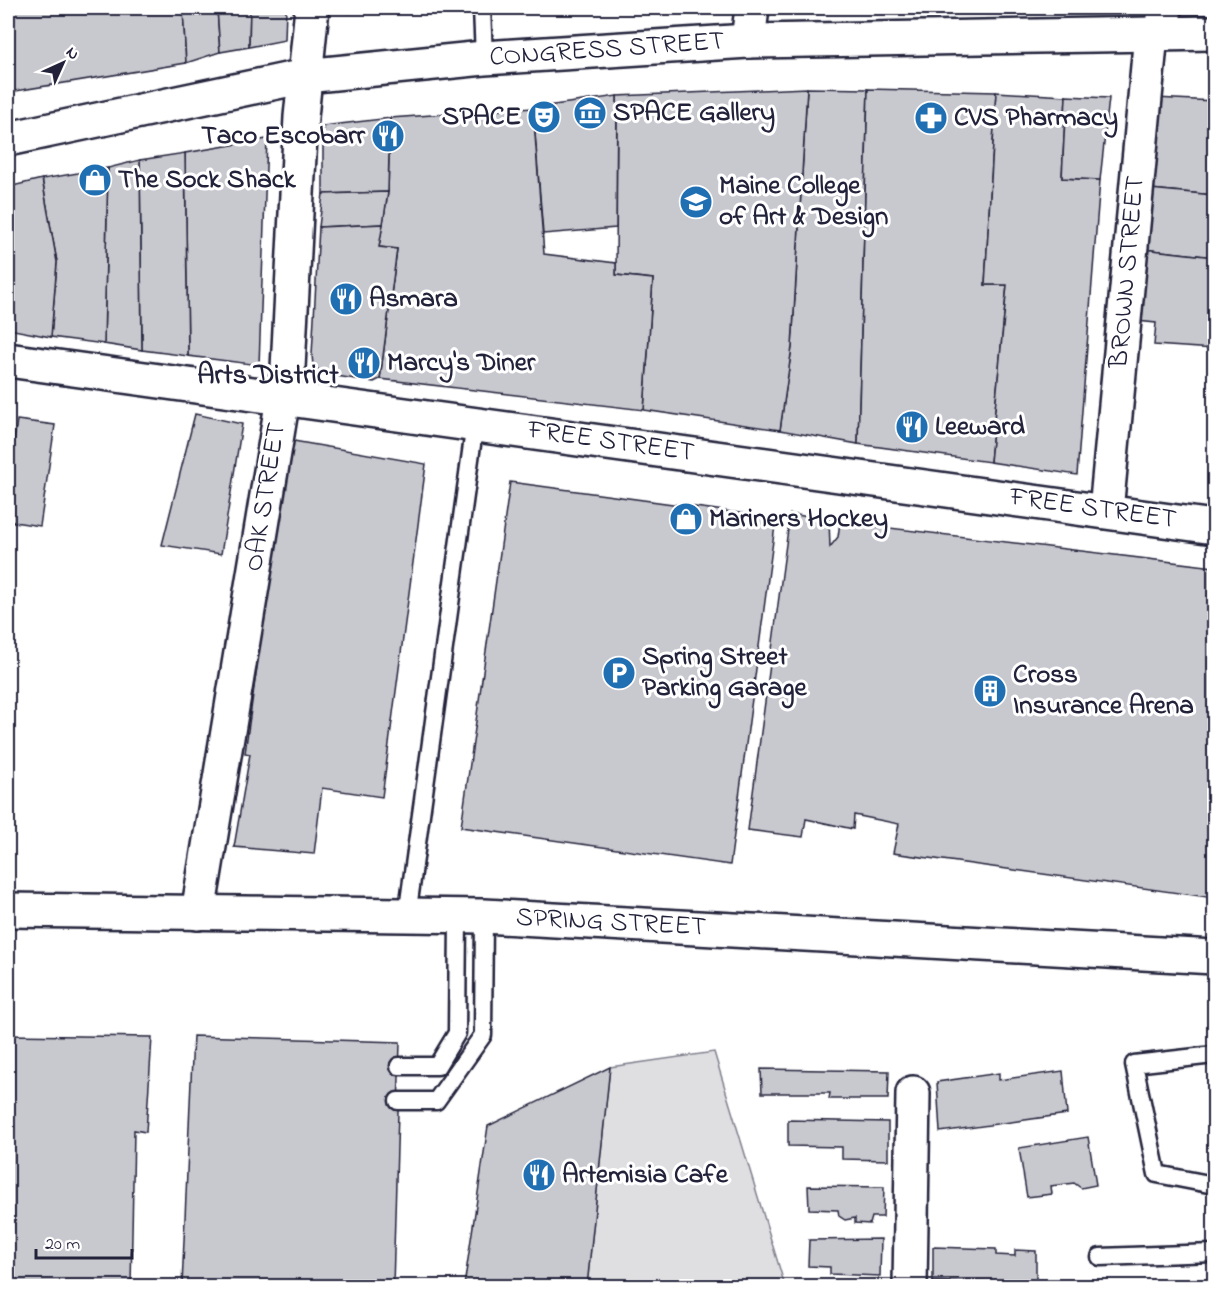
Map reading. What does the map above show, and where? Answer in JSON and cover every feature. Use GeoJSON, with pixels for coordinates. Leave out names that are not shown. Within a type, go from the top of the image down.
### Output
{"type":"FeatureCollection","features":[{"type":"Feature","properties":{"kind":"street","name":"OAK STREET"},"geometry":{"type":"LineString","coordinates":[[198,913],[288,368],[305,76],[312,8]]}},
{"type":"Feature","properties":{"kind":"street"},"geometry":{"type":"LineString","coordinates":[[748,41],[752,8]]}},
{"type":"Feature","properties":{"kind":"street","name":"CONGRESS STREET"},"geometry":{"type":"LineString","coordinates":[[8,139],[305,76],[484,58],[748,41],[1159,25],[1215,33]]}},
{"type":"Feature","properties":{"kind":"street","name":"BROWN STREET"},"geometry":{"type":"LineString","coordinates":[[1106,511],[1159,25]]}},
{"type":"Feature","properties":{"kind":"street","name":"FREE STREET"},"geometry":{"type":"LineString","coordinates":[[8,360],[1215,527]]}},
{"type":"Feature","properties":{"kind":"street","name":"SPRING STREET"},"geometry":{"type":"LineString","coordinates":[[8,910],[471,916],[1215,957]]}},
{"type":"Feature","properties":{"kind":"street"},"geometry":{"type":"LineString","coordinates":[[910,1287],[913,1093]]}},
{"type":"Feature","properties":{"kind":"lane"},"geometry":{"type":"LineString","coordinates":[[482,8],[484,58]]}},
{"type":"Feature","properties":{"kind":"lane"},"geometry":{"type":"LineString","coordinates":[[406,916],[475,423]]}},
{"type":"Feature","properties":{"kind":"lane"},"geometry":{"type":"LineString","coordinates":[[399,1066],[437,1066],[458,1033],[471,916]]}},
{"type":"Feature","properties":{"kind":"lane"},"geometry":{"type":"LineString","coordinates":[[398,1101],[436,1101],[483,1035],[471,916]]}},
{"type":"Feature","properties":{"kind":"lane"},"geometry":{"type":"LineString","coordinates":[[1215,1055],[1134,1064],[1157,1174],[1215,1185]]}},
{"type":"Feature","properties":{"kind":"lane"},"geometry":{"type":"LineString","coordinates":[[1100,1257],[1215,1253]]}},
{"type":"Feature","properties":{"kind":"shaded area"},"geometry":{"type":"Polygon","coordinates":[[[714,1052],[785,1286],[587,1286],[610,1067],[714,1052]]]}},
{"type":"Feature","properties":{"kind":"building"},"geometry":{"type":"Polygon","coordinates":[[[8,8],[183,8],[186,63],[9,92],[8,8]]]}},
{"type":"Feature","properties":{"kind":"building"},"geometry":{"type":"Polygon","coordinates":[[[183,8],[217,8],[220,52],[186,63],[183,8]]]}},
{"type":"Feature","properties":{"kind":"building"},"geometry":{"type":"Polygon","coordinates":[[[217,8],[250,8],[249,47],[220,52],[217,8]]]}},
{"type":"Feature","properties":{"kind":"building"},"geometry":{"type":"Polygon","coordinates":[[[250,8],[286,8],[285,40],[249,47],[250,8]]]}},
{"type":"Feature","properties":{"kind":"building"},"geometry":{"type":"Polygon","coordinates":[[[347,8],[381,8],[380,10],[347,13],[347,8]]]}},
{"type":"Feature","properties":{"kind":"building"},"geometry":{"type":"Polygon","coordinates":[[[807,88],[868,89],[858,444],[780,430],[792,347],[807,88]]]}},
{"type":"Feature","properties":{"kind":"building"},"geometry":{"type":"Polygon","coordinates":[[[807,88],[792,347],[780,430],[644,410],[653,279],[616,275],[617,96],[807,88]]]}},
{"type":"Feature","properties":{"kind":"building"},"geometry":{"type":"Polygon","coordinates":[[[868,89],[996,92],[985,285],[1007,285],[990,462],[858,444],[868,89]]]}},
{"type":"Feature","properties":{"kind":"building"},"geometry":{"type":"Polygon","coordinates":[[[996,92],[1066,96],[1062,178],[1100,180],[1077,475],[990,462],[1007,285],[985,285],[996,92]]]}},
{"type":"Feature","properties":{"kind":"building"},"geometry":{"type":"Polygon","coordinates":[[[617,96],[616,228],[543,234],[533,108],[617,96]]]}},
{"type":"Feature","properties":{"kind":"building"},"geometry":{"type":"Polygon","coordinates":[[[1066,96],[1109,98],[1100,180],[1062,178],[1066,96]]]}},
{"type":"Feature","properties":{"kind":"building"},"geometry":{"type":"Polygon","coordinates":[[[1155,98],[1214,101],[1214,195],[1150,189],[1155,98]]]}},
{"type":"Feature","properties":{"kind":"building"},"geometry":{"type":"Polygon","coordinates":[[[533,108],[544,254],[616,263],[616,275],[653,279],[644,410],[380,379],[397,249],[379,247],[388,192],[390,118],[533,108]]]}},
{"type":"Feature","properties":{"kind":"building"},"geometry":{"type":"Polygon","coordinates":[[[390,118],[388,192],[323,194],[323,126],[390,118]]]}},
{"type":"Feature","properties":{"kind":"building"},"geometry":{"type":"Polygon","coordinates":[[[267,139],[259,365],[188,356],[185,153],[267,139]]]}},
{"type":"Feature","properties":{"kind":"building"},"geometry":{"type":"Polygon","coordinates":[[[185,153],[188,356],[142,350],[140,160],[185,153]]]}},
{"type":"Feature","properties":{"kind":"building"},"geometry":{"type":"Polygon","coordinates":[[[140,160],[142,350],[104,344],[108,168],[140,160]]]}},
{"type":"Feature","properties":{"kind":"building"},"geometry":{"type":"Polygon","coordinates":[[[108,168],[104,344],[51,337],[57,262],[42,179],[108,168]]]}},
{"type":"Feature","properties":{"kind":"building"},"geometry":{"type":"Polygon","coordinates":[[[42,179],[57,262],[51,337],[8,329],[8,187],[42,179]]]}},
{"type":"Feature","properties":{"kind":"building"},"geometry":{"type":"Polygon","coordinates":[[[1150,189],[1214,195],[1214,257],[1143,249],[1150,189]]]}},
{"type":"Feature","properties":{"kind":"building"},"geometry":{"type":"Polygon","coordinates":[[[388,192],[383,224],[319,227],[323,194],[388,192]]]}},
{"type":"Feature","properties":{"kind":"building"},"geometry":{"type":"Polygon","coordinates":[[[383,224],[379,247],[397,249],[380,379],[374,382],[324,374],[313,365],[312,355],[319,227],[383,224]]]}},
{"type":"Feature","properties":{"kind":"building"},"geometry":{"type":"Polygon","coordinates":[[[1143,249],[1214,257],[1214,349],[1154,345],[1156,323],[1137,321],[1143,249]]]}},
{"type":"Feature","properties":{"kind":"building"},"geometry":{"type":"Polygon","coordinates":[[[195,414],[242,424],[221,554],[162,545],[195,414]]]}},
{"type":"Feature","properties":{"kind":"building"},"geometry":{"type":"Polygon","coordinates":[[[17,420],[55,425],[40,526],[8,521],[8,484],[17,420]]]}},
{"type":"Feature","properties":{"kind":"building"},"geometry":{"type":"Polygon","coordinates":[[[288,440],[426,464],[382,797],[322,788],[314,854],[234,847],[250,754],[245,753],[288,440]]]}},
{"type":"Feature","properties":{"kind":"building","name":"Spring Street Parking Garage"},"geometry":{"type":"Polygon","coordinates":[[[510,482],[776,518],[730,865],[461,827],[510,482]]]}},
{"type":"Feature","properties":{"kind":"building","name":"Cross Insurance Arena"},"geometry":{"type":"Polygon","coordinates":[[[790,514],[829,520],[830,547],[838,537],[840,522],[1214,567],[1214,898],[893,853],[899,824],[854,815],[853,829],[806,819],[803,837],[748,830],[790,514]]]}},
{"type":"Feature","properties":{"kind":"building"},"geometry":{"type":"Polygon","coordinates":[[[8,1035],[152,1037],[146,1132],[134,1130],[131,1286],[8,1286],[8,1035]]]}},
{"type":"Feature","properties":{"kind":"building"},"geometry":{"type":"Polygon","coordinates":[[[193,1036],[400,1042],[393,1286],[182,1286],[193,1036]]]}},
{"type":"Feature","properties":{"kind":"building","name":"Artemisia Cafe"},"geometry":{"type":"Polygon","coordinates":[[[610,1067],[587,1286],[464,1286],[488,1126],[610,1067]]]}},
{"type":"Feature","properties":{"kind":"building"},"geometry":{"type":"Polygon","coordinates":[[[761,1069],[889,1071],[888,1099],[829,1099],[830,1093],[762,1093],[761,1069]]]}},
{"type":"Feature","properties":{"kind":"building"},"geometry":{"type":"Polygon","coordinates":[[[1063,1071],[1067,1114],[940,1132],[937,1082],[999,1073],[999,1080],[1063,1071]]]}},
{"type":"Feature","properties":{"kind":"building"},"geometry":{"type":"Polygon","coordinates":[[[1207,1096],[1214,1096],[1214,1125],[1207,1125],[1207,1096]]]}},
{"type":"Feature","properties":{"kind":"building"},"geometry":{"type":"Polygon","coordinates":[[[788,1120],[888,1122],[888,1160],[842,1159],[842,1147],[788,1146],[788,1120]]]}},
{"type":"Feature","properties":{"kind":"building"},"geometry":{"type":"Polygon","coordinates":[[[1088,1137],[1096,1185],[1081,1188],[1074,1183],[1051,1186],[1052,1194],[1027,1197],[1019,1148],[1088,1137]]]}},
{"type":"Feature","properties":{"kind":"building"},"geometry":{"type":"Polygon","coordinates":[[[808,1186],[884,1187],[883,1217],[872,1217],[870,1224],[855,1223],[855,1218],[845,1220],[839,1216],[838,1210],[809,1209],[808,1186]]]}},
{"type":"Feature","properties":{"kind":"building"},"geometry":{"type":"Polygon","coordinates":[[[881,1239],[880,1276],[830,1274],[830,1267],[808,1266],[809,1240],[881,1239]]]}},
{"type":"Feature","properties":{"kind":"building"},"geometry":{"type":"Polygon","coordinates":[[[933,1247],[996,1249],[996,1255],[1015,1256],[1015,1250],[1036,1251],[1036,1284],[933,1281],[933,1247]]]}},
{"type":"Feature","properties":{"kind":"building"},"geometry":{"type":"Polygon","coordinates":[[[933,1281],[1027,1284],[1027,1286],[932,1286],[933,1281]]]}},
{"type":"Feature","properties":{"kind":"place","name":"SPACE Gallery"},"geometry":{"type":"Point","coordinates":[590,113]}},
{"type":"Feature","properties":{"kind":"place","name":"SPACE"},"geometry":{"type":"Point","coordinates":[544,117]}},
{"type":"Feature","properties":{"kind":"place","name":"CVS Pharmacy"},"geometry":{"type":"Point","coordinates":[931,118]}},
{"type":"Feature","properties":{"kind":"place","name":"Taco Escobarr"},"geometry":{"type":"Point","coordinates":[388,136]}},
{"type":"Feature","properties":{"kind":"place","name":"The Sock Shack"},"geometry":{"type":"Point","coordinates":[95,180]}},
{"type":"Feature","properties":{"kind":"place","name":"Maine College of Art & Design"},"geometry":{"type":"Point","coordinates":[696,202]}},
{"type":"Feature","properties":{"kind":"place","name":"Asmara"},"geometry":{"type":"Point","coordinates":[346,299]}},
{"type":"Feature","properties":{"kind":"place","name":"Marcy's Diner"},"geometry":{"type":"Point","coordinates":[364,363]}},
{"type":"Feature","properties":{"kind":"place","name":"Leeward"},"geometry":{"type":"Point","coordinates":[912,427]}},
{"type":"Feature","properties":{"kind":"place","name":"Mariners Hockey"},"geometry":{"type":"Point","coordinates":[686,519]}},
{"type":"Feature","properties":{"kind":"place","name":"Spring Street Parking Garage"},"geometry":{"type":"Point","coordinates":[619,673]}},
{"type":"Feature","properties":{"kind":"place","name":"Cross Insurance Arena"},"geometry":{"type":"Point","coordinates":[990,691]}},
{"type":"Feature","properties":{"kind":"place","name":"Artemisia Cafe"},"geometry":{"type":"Point","coordinates":[539,1175]}},
{"type":"Feature","properties":{"kind":"district","name":"Arts District"},"geometry":{"type":"Point","coordinates":[268,376]}}]}
